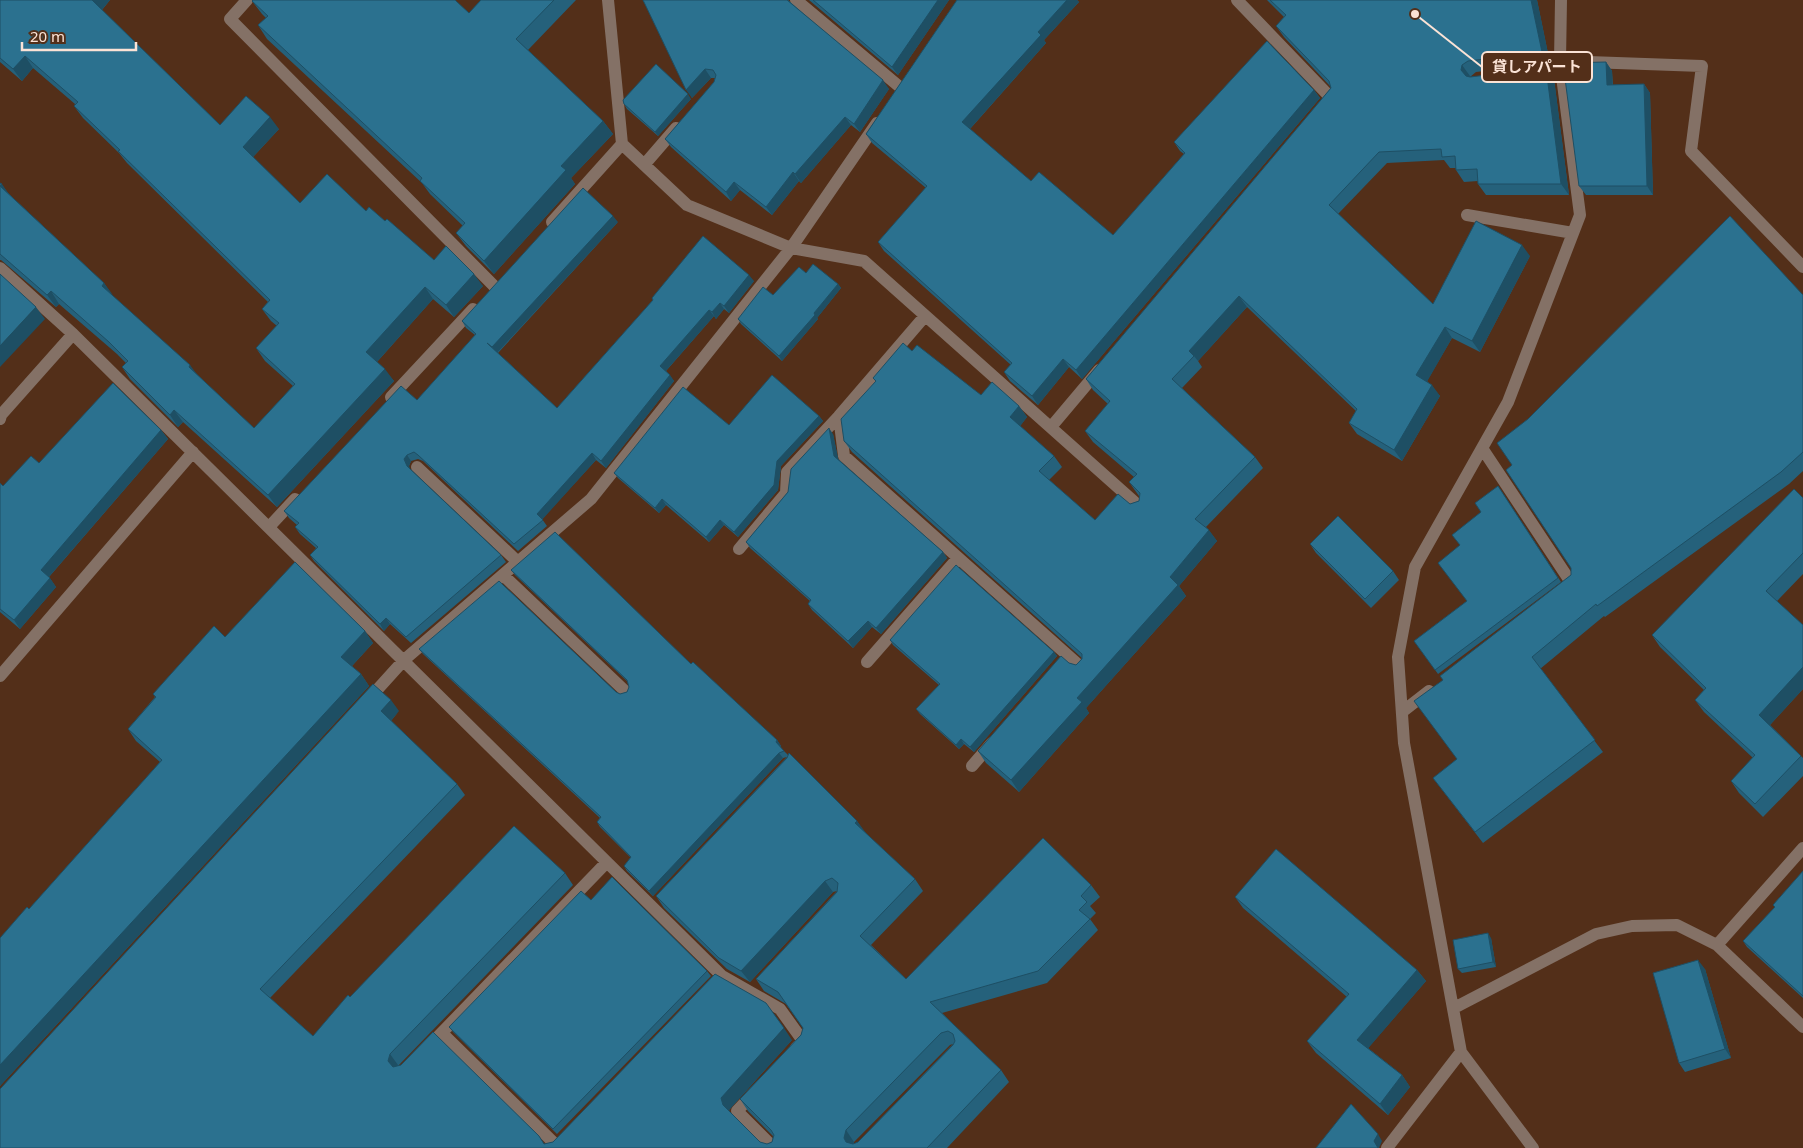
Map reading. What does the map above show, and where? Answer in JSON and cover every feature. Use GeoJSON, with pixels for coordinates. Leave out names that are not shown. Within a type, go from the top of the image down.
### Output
{"type":"FeatureCollection","features":[{"type":"Feature","properties":{"kind":"street"},"geometry":{"type":"LineString","coordinates":[[247,0],[230,19],[491,290],[385,403]]}},
{"type":"Feature","properties":{"kind":"street"},"geometry":{"type":"LineString","coordinates":[[608,0],[622,144],[644,165],[687,204],[791,248],[864,260],[1140,507]]}},
{"type":"Feature","properties":{"kind":"street"},"geometry":{"type":"LineString","coordinates":[[796,0],[901,88]]}},
{"type":"Feature","properties":{"kind":"street"},"geometry":{"type":"LineString","coordinates":[[1237,0],[1331,98],[1318,113]]}},
{"type":"Feature","properties":{"kind":"street"},"geometry":{"type":"LineString","coordinates":[[1533,1148],[1461,1052],[1404,743],[1398,657],[1414,567],[1508,402],[1580,215],[1558,67],[1561,0]]}},
{"type":"Feature","properties":{"kind":"street"},"geometry":{"type":"LineString","coordinates":[[1558,67],[1702,66],[1691,151],[1803,267]]}},
{"type":"Feature","properties":{"kind":"street"},"geometry":{"type":"LineString","coordinates":[[357,711],[404,660],[591,499],[791,248],[885,112]]}},
{"type":"Feature","properties":{"kind":"street"},"geometry":{"type":"LineString","coordinates":[[644,165],[682,121]]}},
{"type":"Feature","properties":{"kind":"street"},"geometry":{"type":"LineString","coordinates":[[545,230],[622,144]]}},
{"type":"Feature","properties":{"kind":"street"},"geometry":{"type":"LineString","coordinates":[[1466,215],[1573,233]]}},
{"type":"Feature","properties":{"kind":"street"},"geometry":{"type":"LineString","coordinates":[[0,268],[73,334],[607,862],[656,904],[719,980],[754,989],[780,1009],[803,1041],[790,1055]]}},
{"type":"Feature","properties":{"kind":"street"},"geometry":{"type":"LineString","coordinates":[[739,549],[786,493],[787,472],[839,416],[926,316]]}},
{"type":"Feature","properties":{"kind":"street"},"geometry":{"type":"LineString","coordinates":[[0,416],[73,334]]}},
{"type":"Feature","properties":{"kind":"street"},"geometry":{"type":"LineString","coordinates":[[1050,427],[1108,360]]}},
{"type":"Feature","properties":{"kind":"street"},"geometry":{"type":"LineString","coordinates":[[839,416],[844,456],[958,558],[1065,660],[1082,668]]}},
{"type":"Feature","properties":{"kind":"street"},"geometry":{"type":"LineString","coordinates":[[1482,448],[1572,584],[1557,596]]}},
{"type":"Feature","properties":{"kind":"street"},"geometry":{"type":"LineString","coordinates":[[0,676],[193,452]]}},
{"type":"Feature","properties":{"kind":"street"},"geometry":{"type":"LineString","coordinates":[[417,467],[518,562]]}},
{"type":"Feature","properties":{"kind":"street"},"geometry":{"type":"LineString","coordinates":[[269,527],[304,491]]}},
{"type":"Feature","properties":{"kind":"street"},"geometry":{"type":"LineString","coordinates":[[867,662],[958,558]]}},
{"type":"Feature","properties":{"kind":"street"},"geometry":{"type":"LineString","coordinates":[[503,575],[625,691]]}},
{"type":"Feature","properties":{"kind":"street"},"geometry":{"type":"LineString","coordinates":[[1402,712],[1441,683]]}},
{"type":"Feature","properties":{"kind":"street"},"geometry":{"type":"LineString","coordinates":[[972,766],[998,737]]}},
{"type":"Feature","properties":{"kind":"street"},"geometry":{"type":"LineString","coordinates":[[1716,945],[1803,848]]}},
{"type":"Feature","properties":{"kind":"street"},"geometry":{"type":"LineString","coordinates":[[416,1058],[607,862]]}},
{"type":"Feature","properties":{"kind":"street"},"geometry":{"type":"LineString","coordinates":[[1454,1008],[1596,934],[1632,926],[1678,925],[1716,945],[1803,1027]]}},
{"type":"Feature","properties":{"kind":"street"},"geometry":{"type":"LineString","coordinates":[[442,1033],[559,1145]]}},
{"type":"Feature","properties":{"kind":"street"},"geometry":{"type":"LineString","coordinates":[[1387,1148],[1461,1052]]}},
{"type":"Feature","properties":{"kind":"street"},"geometry":{"type":"LineString","coordinates":[[764,1083],[737,1111],[774,1148]]}},
{"type":"Feature","properties":{"kind":"building"},"geometry":{"type":"Polygon","coordinates":[[[0,0],[92,0],[220,125],[246,96],[270,117],[243,147],[300,203],[327,174],[366,211],[369,207],[385,221],[387,219],[434,260],[446,246],[474,274],[446,305],[425,287],[366,352],[385,369],[268,495],[174,410],[170,415],[122,367],[128,361],[109,342],[51,291],[47,295],[0,254],[0,186],[104,283],[102,286],[190,365],[189,367],[254,428],[295,384],[256,348],[279,323],[262,309],[270,300],[74,106],[78,102],[25,56],[13,69],[0,58],[0,0]]]}},
{"type":"Feature","properties":{"kind":"building"},"geometry":{"type":"Polygon","coordinates":[[[253,0],[455,0],[469,13],[481,0],[554,0],[516,39],[603,121],[561,166],[566,170],[484,261],[456,233],[465,223],[420,181],[422,178],[258,25],[268,16],[253,0]]]}},
{"type":"Feature","properties":{"kind":"building"},"geometry":{"type":"Polygon","coordinates":[[[643,0],[787,0],[883,80],[854,124],[845,117],[795,174],[793,172],[766,207],[734,182],[726,192],[665,139],[714,82],[716,75],[713,70],[705,69],[686,90],[643,0]]]}},
{"type":"Feature","properties":{"kind":"building"},"geometry":{"type":"Polygon","coordinates":[[[813,0],[938,0],[892,67],[813,0]]]}},
{"type":"Feature","properties":{"kind":"building"},"geometry":{"type":"Polygon","coordinates":[[[957,0],[1067,0],[1038,32],[1041,35],[962,122],[1031,181],[1039,172],[1113,235],[1185,153],[1174,142],[1267,41],[1314,90],[1076,370],[1063,359],[1032,396],[1004,372],[1012,363],[878,242],[927,186],[866,134],[957,0]]]}},
{"type":"Feature","properties":{"kind":"building"},"geometry":{"type":"Polygon","coordinates":[[[1270,0],[1531,0],[1542,52],[1468,61],[1462,65],[1461,70],[1466,76],[1470,77],[1546,68],[1561,184],[1478,184],[1477,169],[1456,170],[1455,156],[1442,157],[1441,149],[1379,152],[1329,205],[1433,304],[1476,221],[1522,245],[1472,341],[1445,327],[1416,375],[1432,385],[1394,450],[1349,423],[1357,409],[1239,296],[1189,351],[1194,356],[1172,379],[1255,457],[1195,519],[1209,530],[1170,577],[1178,585],[1077,698],[1082,702],[1011,780],[978,751],[1061,656],[1069,663],[1076,665],[1082,659],[1082,654],[844,441],[841,419],[876,381],[873,378],[903,343],[912,351],[917,345],[981,395],[992,382],[1019,406],[1010,417],[1054,456],[1039,471],[1095,520],[1118,494],[1130,504],[1139,501],[1140,493],[1129,482],[1137,474],[1085,431],[1110,401],[1086,379],[1331,88],[1329,81],[1276,26],[1286,15],[1270,0]]]}},
{"type":"Feature","properties":{"kind":"building"},"geometry":{"type":"Polygon","coordinates":[[[1606,62],[1607,85],[1644,84],[1647,186],[1579,186],[1563,63],[1606,62]]]}},
{"type":"Feature","properties":{"kind":"building"},"geometry":{"type":"Polygon","coordinates":[[[656,64],[688,94],[655,132],[624,104],[623,100],[656,64]]]}},
{"type":"Feature","properties":{"kind":"building"},"geometry":{"type":"Polygon","coordinates":[[[583,188],[613,216],[492,347],[487,343],[557,408],[653,300],[652,298],[703,236],[749,275],[724,306],[720,303],[712,312],[709,310],[660,366],[670,375],[601,461],[592,453],[537,514],[543,520],[514,544],[418,455],[414,452],[407,455],[404,459],[407,466],[501,555],[406,637],[386,618],[380,624],[310,555],[318,547],[295,527],[299,523],[284,511],[401,386],[417,400],[476,334],[462,321],[583,188]]]}},
{"type":"Feature","properties":{"kind":"building"},"geometry":{"type":"Polygon","coordinates":[[[1730,216],[1803,295],[1803,452],[1781,472],[1597,606],[1596,604],[1532,657],[1595,740],[1475,832],[1433,778],[1457,759],[1414,701],[1443,680],[1440,676],[1571,575],[1571,568],[1506,470],[1512,465],[1497,443],[1528,419],[1730,216]]]}},
{"type":"Feature","properties":{"kind":"building"},"geometry":{"type":"Polygon","coordinates":[[[813,264],[838,284],[814,313],[815,315],[779,356],[738,319],[763,287],[773,295],[799,267],[806,273],[813,264]]]}},
{"type":"Feature","properties":{"kind":"building"},"geometry":{"type":"Polygon","coordinates":[[[0,274],[36,307],[0,346],[0,274]]]}},
{"type":"Feature","properties":{"kind":"building"},"geometry":{"type":"Polygon","coordinates":[[[772,375],[819,416],[777,461],[774,485],[734,532],[720,520],[706,537],[662,499],[655,508],[614,473],[683,387],[729,425],[772,375]]]}},
{"type":"Feature","properties":{"kind":"building"},"geometry":{"type":"Polygon","coordinates":[[[113,383],[161,430],[41,570],[50,578],[14,620],[0,609],[0,483],[3,486],[31,456],[39,463],[113,383]]]}},
{"type":"Feature","properties":{"kind":"building"},"geometry":{"type":"Polygon","coordinates":[[[829,428],[834,456],[943,552],[876,628],[868,621],[848,641],[808,604],[811,600],[746,542],[788,492],[791,469],[829,428]]]}},
{"type":"Feature","properties":{"kind":"building"},"geometry":{"type":"Polygon","coordinates":[[[1498,486],[1558,578],[1435,670],[1414,641],[1467,601],[1438,563],[1460,545],[1452,535],[1481,512],[1475,503],[1498,486]]]}},
{"type":"Feature","properties":{"kind":"building"},"geometry":{"type":"Polygon","coordinates":[[[1794,489],[1803,498],[1803,553],[1766,591],[1803,625],[1803,667],[1759,715],[1801,756],[1755,804],[1731,781],[1755,755],[1695,700],[1706,688],[1652,635],[1794,489]]]}},
{"type":"Feature","properties":{"kind":"building"},"geometry":{"type":"Polygon","coordinates":[[[1338,516],[1393,571],[1365,599],[1310,544],[1338,516]]]}},
{"type":"Feature","properties":{"kind":"building"},"geometry":{"type":"Polygon","coordinates":[[[555,532],[691,664],[693,662],[777,740],[776,742],[784,751],[779,753],[649,891],[624,866],[631,857],[597,822],[601,817],[419,649],[499,581],[616,692],[620,694],[627,692],[629,687],[627,680],[511,570],[555,532]]]}},
{"type":"Feature","properties":{"kind":"building"},"geometry":{"type":"Polygon","coordinates":[[[295,562],[365,631],[341,657],[361,674],[0,1065],[0,938],[27,907],[29,909],[162,760],[128,729],[156,697],[153,694],[214,626],[225,637],[295,562]]]}},
{"type":"Feature","properties":{"kind":"building"},"geometry":{"type":"Polygon","coordinates":[[[956,565],[1054,652],[970,747],[961,739],[956,745],[916,709],[940,684],[890,640],[956,565]]]}},
{"type":"Feature","properties":{"kind":"building"},"geometry":{"type":"Polygon","coordinates":[[[373,684],[391,700],[381,711],[457,784],[260,989],[313,1036],[348,995],[350,997],[514,826],[565,873],[390,1054],[388,1061],[393,1067],[401,1065],[433,1032],[539,1136],[544,1144],[553,1142],[715,974],[766,1003],[784,1028],[721,1098],[723,1105],[760,1142],[767,1144],[772,1142],[774,1135],[771,1130],[740,1099],[801,1035],[803,1028],[778,992],[756,979],[837,892],[838,883],[832,878],[825,881],[741,971],[719,958],[656,896],[787,758],[789,753],[857,821],[855,823],[915,879],[860,936],[906,979],[1043,838],[1091,885],[1081,896],[1087,902],[1079,910],[1090,919],[1038,971],[930,1002],[1001,1070],[927,1148],[0,1148],[0,1089],[373,684]],[[948,1031],[941,1033],[846,1130],[844,1138],[846,1142],[853,1144],[858,1142],[953,1045],[955,1041],[953,1034],[948,1031]]]}},
{"type":"Feature","properties":{"kind":"building"},"geometry":{"type":"Polygon","coordinates":[[[1276,849],[1417,970],[1357,1040],[1402,1075],[1380,1104],[1307,1041],[1349,994],[1235,897],[1276,849]]]}},
{"type":"Feature","properties":{"kind":"building"},"geometry":{"type":"Polygon","coordinates":[[[1803,871],[1803,996],[1743,941],[1775,907],[1773,905],[1803,871]]]}},
{"type":"Feature","properties":{"kind":"building"},"geometry":{"type":"Polygon","coordinates":[[[612,877],[707,971],[553,1129],[449,1027],[581,891],[591,900],[612,877]]]}},
{"type":"Feature","properties":{"kind":"building"},"geometry":{"type":"Polygon","coordinates":[[[1488,933],[1493,962],[1458,969],[1453,940],[1488,933]]]}},
{"type":"Feature","properties":{"kind":"building"},"geometry":{"type":"Polygon","coordinates":[[[1698,960],[1725,1049],[1679,1063],[1653,973],[1698,960]]]}},
{"type":"Feature","properties":{"kind":"building"},"geometry":{"type":"Polygon","coordinates":[[[1351,1104],[1378,1134],[1374,1141],[1378,1148],[1316,1148],[1351,1104]]]}},
{"type":"Feature","properties":{"kind":"place","name":"貸しアパート"},"geometry":{"type":"Point","coordinates":[1415,14]}}]}
